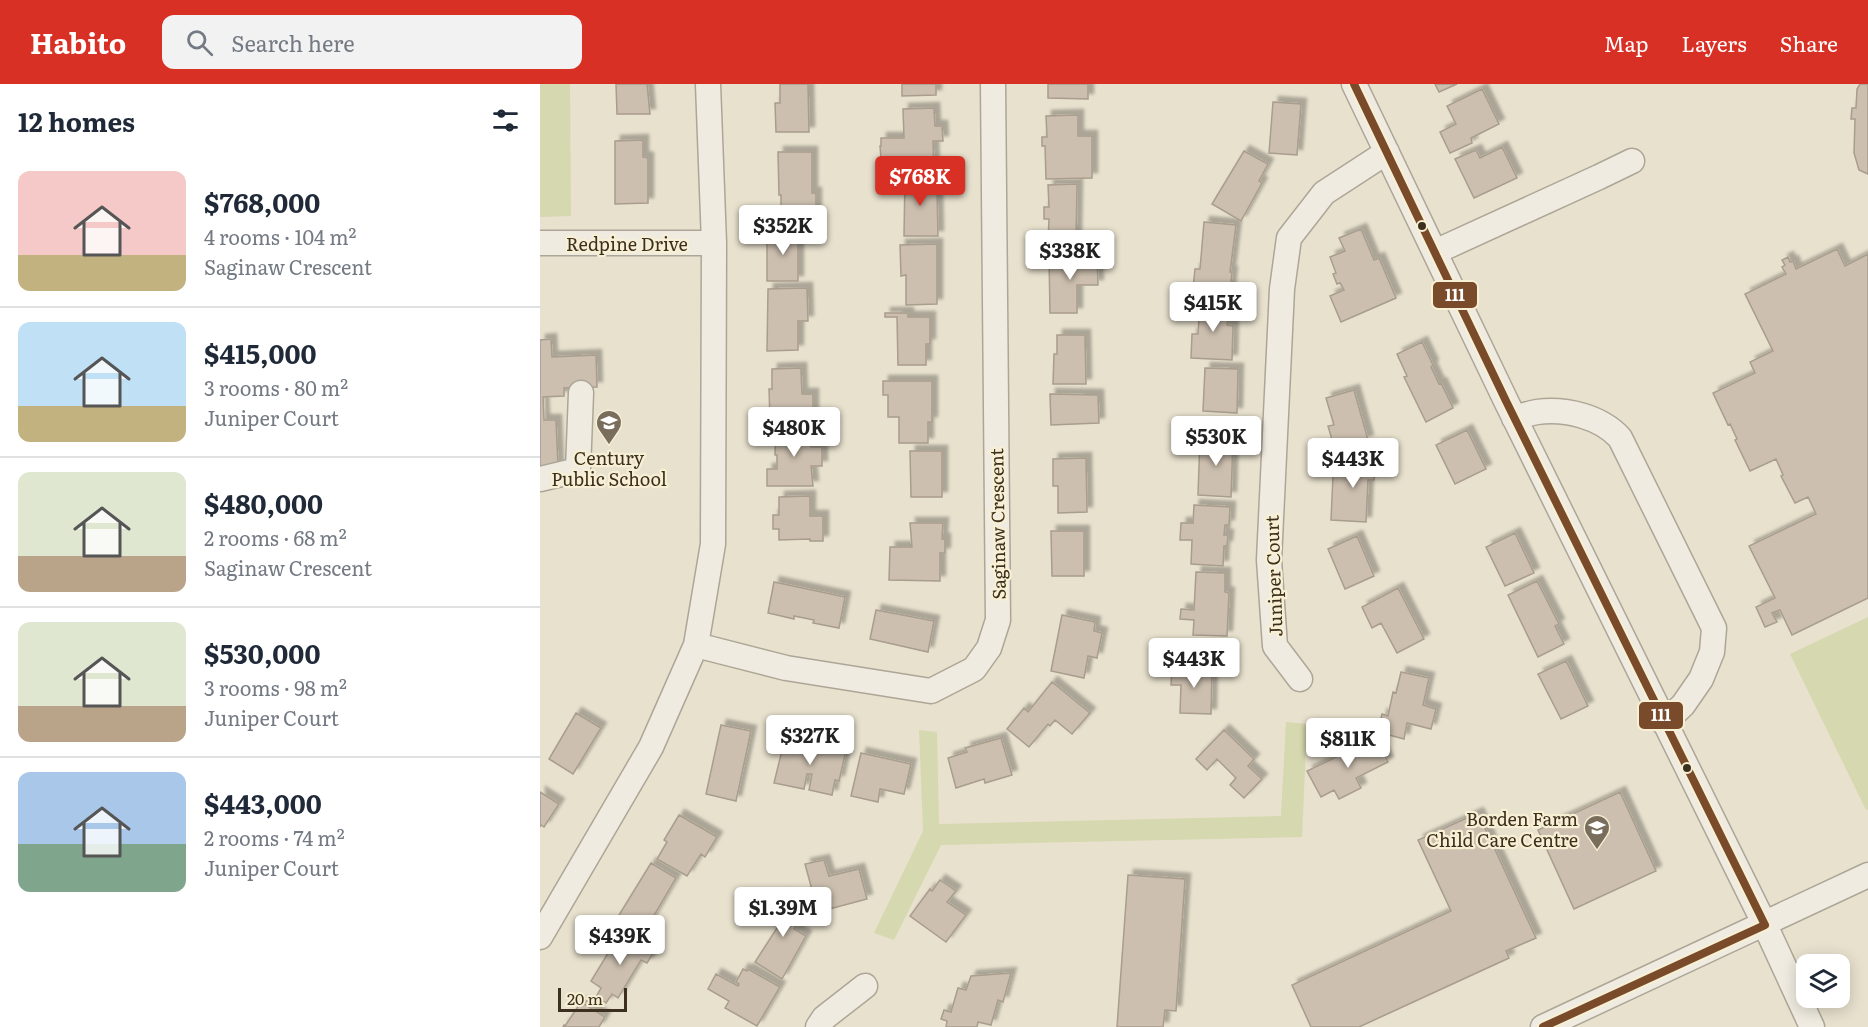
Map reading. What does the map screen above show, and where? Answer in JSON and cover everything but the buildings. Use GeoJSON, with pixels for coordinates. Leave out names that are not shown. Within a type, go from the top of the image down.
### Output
{"type":"FeatureCollection","features":[{"type":"Feature","properties":{"kind":"street"},"geometry":{"type":"LineString","coordinates":[[540,937],[651,747],[696,645],[713,544],[714,243],[708,84]]}},
{"type":"Feature","properties":{"kind":"street","name":"Saginaw Crescent"},"geometry":{"type":"LineString","coordinates":[[696,645],[786,668],[931,691],[974,669],[989,648],[998,620],[993,84]]}},
{"type":"Feature","properties":{"kind":"street"},"geometry":{"type":"LineString","coordinates":[[1354,84],[1514,418],[1812,1027]]}},
{"type":"Feature","properties":{"kind":"street","name":"Juniper Court"},"geometry":{"type":"LineString","coordinates":[[1300,679],[1275,646],[1269,560],[1282,289],[1289,238],[1324,193],[1387,152]]}},
{"type":"Feature","properties":{"kind":"street"},"geometry":{"type":"LineString","coordinates":[[1435,252],[1632,161]]}},
{"type":"Feature","properties":{"kind":"street","name":"Redpine Drive"},"geometry":{"type":"LineString","coordinates":[[540,243],[714,243]]}},
{"type":"Feature","properties":{"kind":"street"},"geometry":{"type":"LineString","coordinates":[[540,479],[578,470],[581,393]]}},
{"type":"Feature","properties":{"kind":"street"},"geometry":{"type":"LineString","coordinates":[[1514,418],[1538,412],[1571,413],[1594,420],[1611,429],[1620,438],[1697,593],[1714,628],[1712,652],[1701,679],[1691,695],[1664,723]]}},
{"type":"Feature","properties":{"kind":"street"},"geometry":{"type":"LineString","coordinates":[[1543,1027],[1868,875]]}},
{"type":"Feature","properties":{"kind":"street"},"geometry":{"type":"LineString","coordinates":[[818,1027],[824,1018],[865,986]]}},
{"type":"Feature","properties":{"kind":"green space"},"geometry":{"type":"Polygon","coordinates":[[[540,84],[570,84],[571,216],[540,217],[540,84]]]}},
{"type":"Feature","properties":{"kind":"green space"},"geometry":{"type":"Polygon","coordinates":[[[1868,617],[1868,809],[1866,810],[1790,654],[1868,617]]]}},
{"type":"Feature","properties":{"kind":"green space"},"geometry":{"type":"Polygon","coordinates":[[[1286,722],[1307,724],[1302,837],[941,845],[894,940],[874,933],[923,831],[919,730],[937,732],[939,824],[1281,816],[1286,722]]]}},
{"type":"Feature","properties":{"kind":"transit line","name":"111"},"geometry":{"type":"LineString","coordinates":[[1354,84],[1506,401],[1765,925]]}},
{"type":"Feature","properties":{"kind":"transit line","name":"111"},"geometry":{"type":"LineString","coordinates":[[1543,1027],[1765,925]]}},
{"type":"Feature","properties":{"kind":"place","name":"Century Public School"},"geometry":{"type":"Point","coordinates":[609,446]}},
{"type":"Feature","properties":{"kind":"place","name":"Borden Farm Child Care Centre"},"geometry":{"type":"Point","coordinates":[1597,851]}}]}
